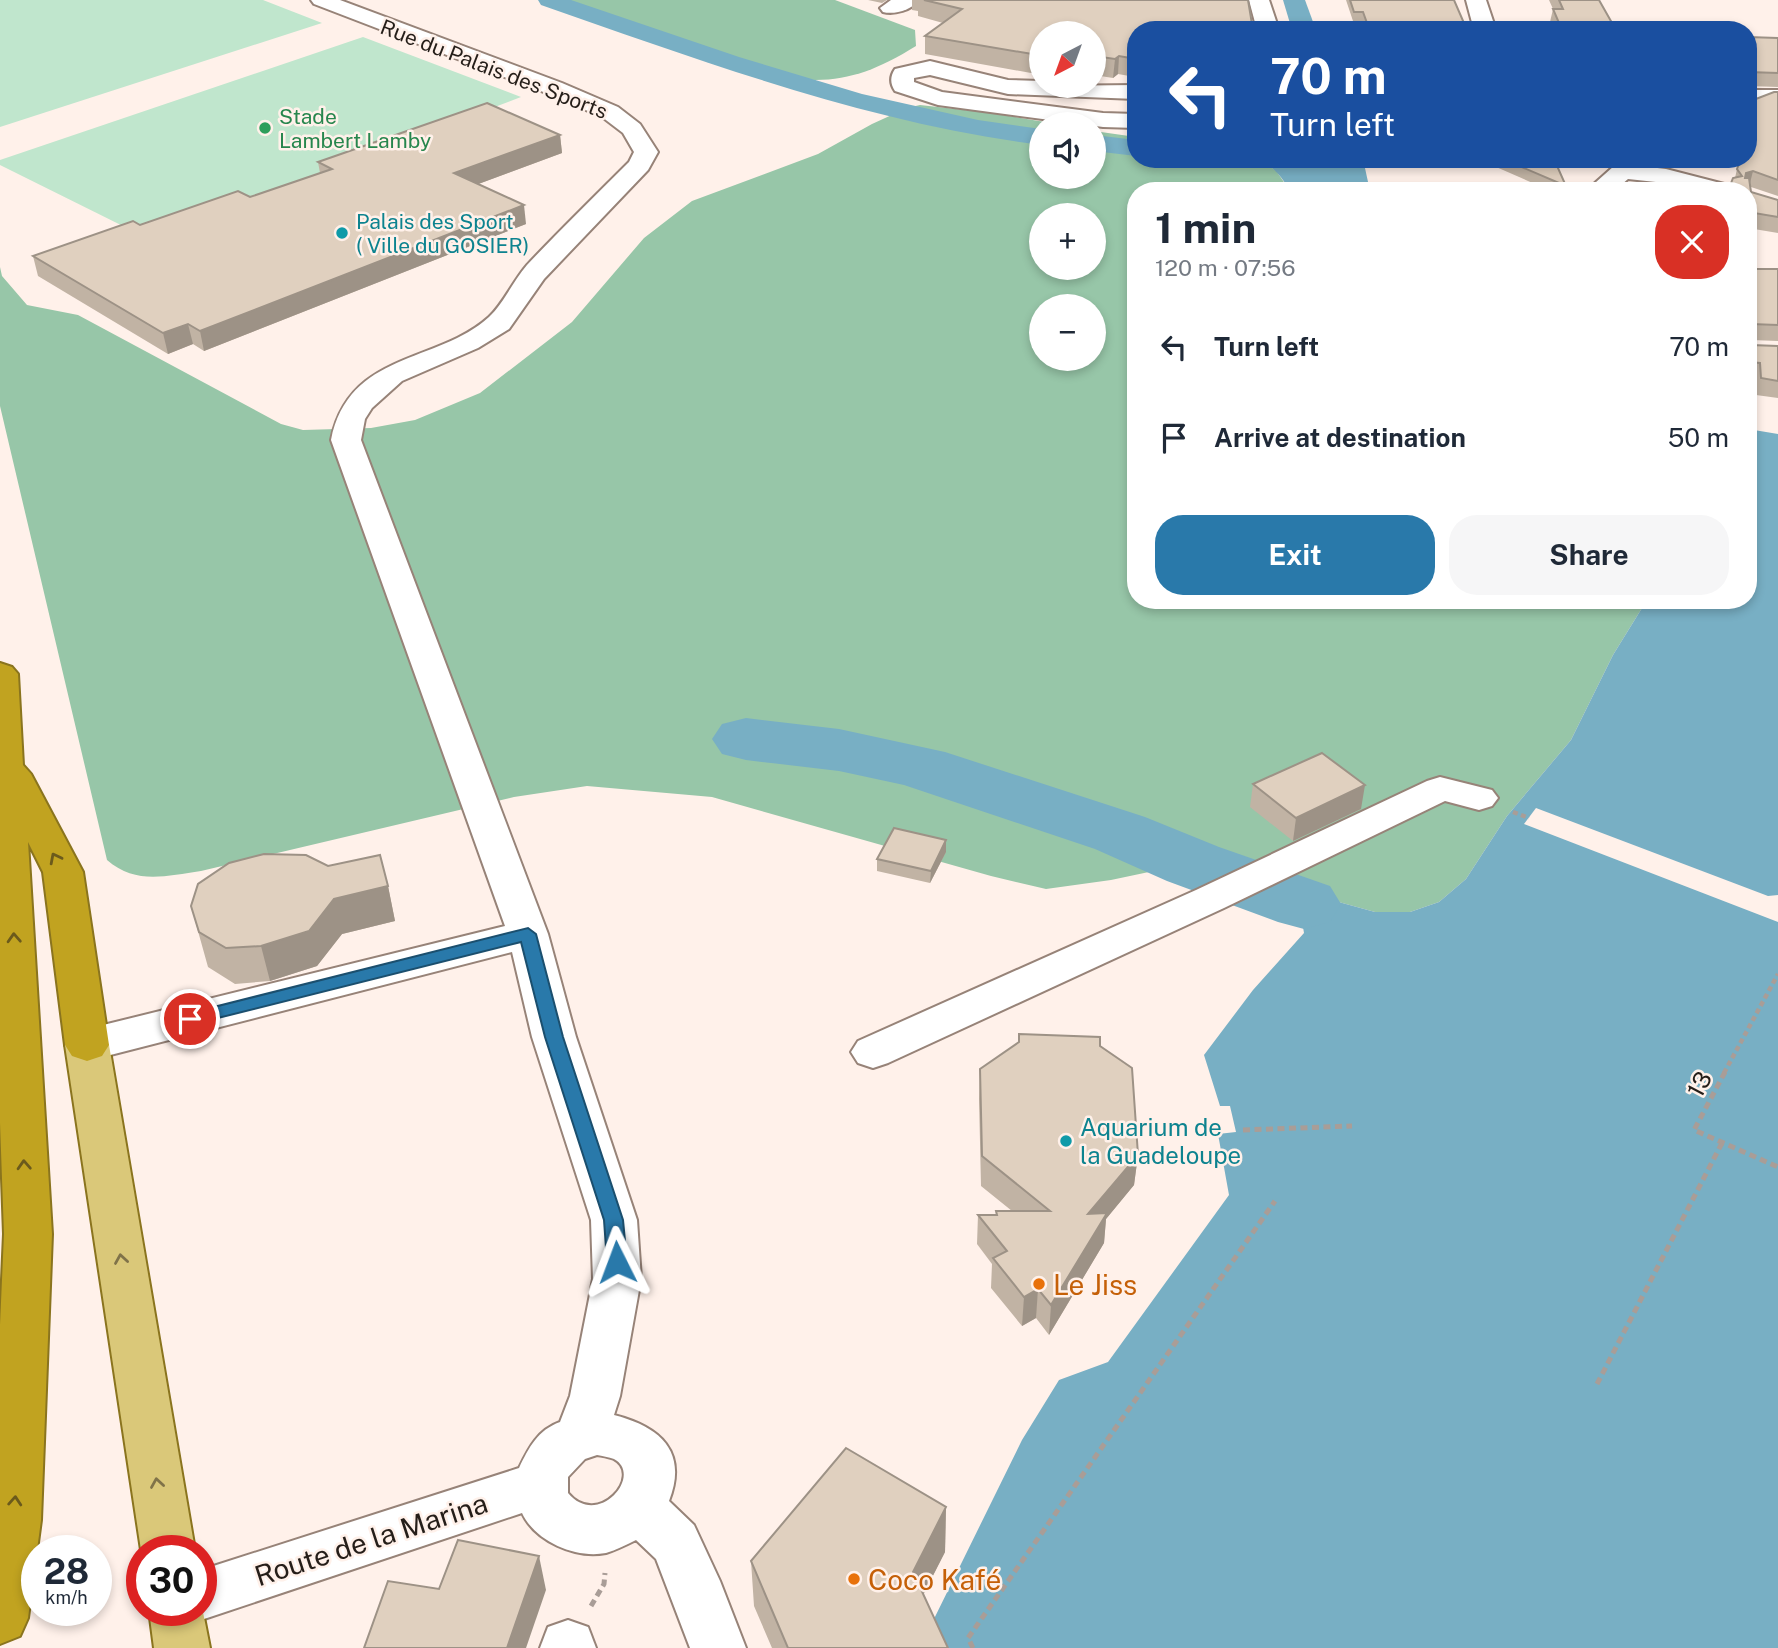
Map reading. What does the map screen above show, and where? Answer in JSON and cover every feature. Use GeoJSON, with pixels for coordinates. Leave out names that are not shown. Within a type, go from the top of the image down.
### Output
{"type":"FeatureCollection","features":[{"type":"Feature","properties":{"kind":"highway"},"geometry":{"type":"LineString","coordinates":[[0,674],[27,1234],[22,1395],[14,1520],[0,1618]]}},
{"type":"Feature","properties":{"kind":"highway"},"geometry":{"type":"LineString","coordinates":[[6,761],[63,872],[87,1045]]}},
{"type":"Feature","properties":{"kind":"main road"},"geometry":{"type":"LineString","coordinates":[[87,1045],[166,1535]]}},
{"type":"Feature","properties":{"kind":"main road"},"geometry":{"type":"LineString","coordinates":[[179,1626],[182,1648]]}},
{"type":"Feature","properties":{"kind":"street","name":"Rue du Palais des Sports"},"geometry":{"type":"LineString","coordinates":[[321,0],[554,88],[610,112],[632,129],[646,152],[639,165],[536,273],[499,323],[468,342],[392,375],[362,402],[350,419],[346,440],[528,934]]}},
{"type":"Feature","properties":{"kind":"street"},"geometry":{"type":"LineString","coordinates":[[1259,0],[1265,21]]}},
{"type":"Feature","properties":{"kind":"street"},"geometry":{"type":"LineString","coordinates":[[1476,0],[1482,21]]}},
{"type":"Feature","properties":{"kind":"street"},"geometry":{"type":"LineString","coordinates":[[1127,92],[1029,98],[1103,121],[1127,121]]}},
{"type":"Feature","properties":{"kind":"street"},"geometry":{"type":"LineString","coordinates":[[1127,97],[1122,106],[1127,115]]}},
{"type":"Feature","properties":{"kind":"street"},"geometry":{"type":"LineString","coordinates":[[1757,97],[1778,97]]}},
{"type":"Feature","properties":{"kind":"street"},"geometry":{"type":"LineString","coordinates":[[1620,168],[1641,182]]}},
{"type":"Feature","properties":{"kind":"street"},"geometry":{"type":"LineString","coordinates":[[1629,168],[1689,182]]}},
{"type":"Feature","properties":{"kind":"street"},"geometry":{"type":"LineString","coordinates":[[873,1052],[1210,899],[1440,789],[1453,790],[1479,799]]}},
{"type":"Feature","properties":{"kind":"street"},"geometry":{"type":"LineString","coordinates":[[87,1045],[528,934],[554,1037],[614,1220],[617,1279],[595,1396],[581,1436]]}},
{"type":"Feature","properties":{"kind":"street"},"geometry":{"type":"LineString","coordinates":[[597,1433],[626,1438],[646,1457],[650,1483],[625,1518],[593,1530],[576,1529],[549,1512],[542,1499],[540,1484],[544,1469],[553,1455],[581,1436],[597,1433]]}},
{"type":"Feature","properties":{"kind":"street","name":"Route de la Marina"},"geometry":{"type":"LineString","coordinates":[[217,1590],[540,1484]]}},
{"type":"Feature","properties":{"kind":"street"},"geometry":{"type":"LineString","coordinates":[[625,1518],[675,1542],[694,1581],[718,1648]]}},
{"type":"Feature","properties":{"kind":"path","name":"13"},"geometry":{"type":"LineString","coordinates":[[1778,974],[1694,1130],[1778,1167]]}},
{"type":"Feature","properties":{"kind":"path"},"geometry":{"type":"LineString","coordinates":[[1243,1129],[1352,1126]]}},
{"type":"Feature","properties":{"kind":"path"},"geometry":{"type":"LineString","coordinates":[[1597,1384],[1722,1143]]}},
{"type":"Feature","properties":{"kind":"path"},"geometry":{"type":"LineString","coordinates":[[973,1648],[968,1638],[1275,1201]]}},
{"type":"Feature","properties":{"kind":"path"},"geometry":{"type":"LineString","coordinates":[[568,1647],[604,1584],[625,1518]]}},
{"type":"Feature","properties":{"kind":"green space"},"geometry":{"type":"Polygon","coordinates":[[[0,0],[263,0],[322,23],[0,127],[0,0]]]}},
{"type":"Feature","properties":{"kind":"green space"},"geometry":{"type":"Polygon","coordinates":[[[556,0],[835,0],[915,30],[916,46],[881,65],[847,77],[812,80],[793,78],[772,75],[556,0]]]}},
{"type":"Feature","properties":{"kind":"green space","name":"Stade Lambert Lamby"},"geometry":{"type":"Polygon","coordinates":[[[363,37],[521,97],[147,238],[0,165],[0,160],[363,37]]]}},
{"type":"Feature","properties":{"kind":"green space"},"geometry":{"type":"Polygon","coordinates":[[[920,105],[1029,119],[1029,189],[1106,189],[1106,133],[1127,136],[1127,168],[1272,168],[1277,172],[1284,182],[1127,182],[1127,609],[1641,609],[1613,655],[1571,740],[1507,816],[1466,879],[1439,902],[1410,912],[1375,912],[1335,901],[1230,861],[1201,861],[1111,880],[1046,889],[712,797],[587,786],[514,797],[201,871],[140,876],[118,868],[107,860],[0,406],[0,267],[2,276],[27,305],[78,315],[281,424],[303,430],[371,428],[415,420],[480,393],[572,322],[644,238],[692,201],[818,154],[872,124],[920,105]]]}},
{"type":"Feature","properties":{"kind":"water"},"geometry":{"type":"Polygon","coordinates":[[[1272,168],[1365,168],[1368,182],[1284,182],[1272,168]]]}},
{"type":"Feature","properties":{"kind":"water"},"geometry":{"type":"Polygon","coordinates":[[[1757,430],[1778,434],[1778,1648],[936,1648],[931,1625],[1022,1440],[1059,1380],[1108,1362],[1229,1195],[1218,1134],[1236,1132],[1230,1106],[1220,1106],[1204,1055],[1253,990],[1304,933],[1302,921],[1292,912],[1317,896],[1375,912],[1410,912],[1439,902],[1466,879],[1507,816],[1571,740],[1613,655],[1641,609],[1757,609],[1757,430]]]}},
{"type":"Feature","properties":{"kind":"pier"},"geometry":{"type":"Polygon","coordinates":[[[1536,808],[1768,896],[1778,895],[1778,922],[1524,824],[1536,808]]]}},
{"type":"Feature","properties":{"kind":"building"},"geometry":{"type":"Polygon","coordinates":[[[924,0],[1248,0],[1252,21],[1127,21],[1127,57],[1119,56],[1115,59],[1106,58],[1106,21],[1029,21],[1029,53],[925,36],[962,9],[924,0]]]}},
{"type":"Feature","properties":{"kind":"building"},"geometry":{"type":"Polygon","coordinates":[[[1350,0],[1454,0],[1463,21],[1366,21],[1363,12],[1354,12],[1350,0]]]}},
{"type":"Feature","properties":{"kind":"building"},"geometry":{"type":"Polygon","coordinates":[[[1559,0],[1599,0],[1611,21],[1558,21],[1553,9],[1563,9],[1559,0]]]}},
{"type":"Feature","properties":{"kind":"building"},"geometry":{"type":"Polygon","coordinates":[[[1757,37],[1778,38],[1778,73],[1757,72],[1757,37]]]}},
{"type":"Feature","properties":{"kind":"building"},"geometry":{"type":"Polygon","coordinates":[[[1778,92],[1778,180],[1753,171],[1746,173],[1745,178],[1749,178],[1750,182],[1731,182],[1733,178],[1742,176],[1737,168],[1757,168],[1757,99],[1778,92]]]}},
{"type":"Feature","properties":{"kind":"building","name":"Palais des Sport ( Ville du GOSIER)"},"geometry":{"type":"Polygon","coordinates":[[[487,103],[560,135],[454,173],[524,205],[200,331],[188,324],[163,333],[33,256],[133,221],[140,225],[238,191],[250,197],[332,169],[318,162],[487,103]]]}},
{"type":"Feature","properties":{"kind":"building"},"geometry":{"type":"Polygon","coordinates":[[[1524,168],[1558,168],[1564,182],[1557,182],[1524,168]]]}},
{"type":"Feature","properties":{"kind":"building"},"geometry":{"type":"Polygon","coordinates":[[[1757,194],[1778,200],[1778,217],[1757,214],[1757,194]]]}},
{"type":"Feature","properties":{"kind":"building"},"geometry":{"type":"Polygon","coordinates":[[[1757,269],[1778,269],[1778,325],[1757,324],[1757,269]]]}},
{"type":"Feature","properties":{"kind":"building"},"geometry":{"type":"Polygon","coordinates":[[[1757,345],[1778,346],[1778,381],[1761,378],[1760,363],[1757,363],[1757,345]]]}},
{"type":"Feature","properties":{"kind":"building"},"geometry":{"type":"Polygon","coordinates":[[[1322,753],[1365,785],[1296,818],[1253,784],[1322,753]]]}},
{"type":"Feature","properties":{"kind":"building"},"geometry":{"type":"Polygon","coordinates":[[[894,828],[946,840],[931,871],[877,859],[894,828]]]}},
{"type":"Feature","properties":{"kind":"building"},"geometry":{"type":"Polygon","coordinates":[[[264,854],[306,855],[328,866],[380,855],[388,886],[334,899],[309,931],[261,946],[226,948],[199,932],[191,906],[198,884],[229,863],[264,854]]]}},
{"type":"Feature","properties":{"kind":"building"},"geometry":{"type":"Polygon","coordinates":[[[1019,1034],[1100,1037],[1100,1046],[1132,1068],[1138,1155],[1088,1214],[1107,1213],[1051,1305],[1038,1289],[1024,1297],[993,1258],[1007,1251],[978,1215],[997,1215],[996,1211],[1050,1211],[982,1156],[980,1069],[1019,1042],[1019,1034]]]}},
{"type":"Feature","properties":{"kind":"building","name":"Coco Kafé"},"geometry":{"type":"Polygon","coordinates":[[[846,1448],[946,1507],[913,1572],[948,1648],[788,1648],[751,1561],[846,1448]]]}},
{"type":"Feature","properties":{"kind":"building"},"geometry":{"type":"Polygon","coordinates":[[[458,1540],[539,1556],[507,1648],[364,1648],[388,1581],[439,1589],[458,1540]]]}},
{"type":"Feature","properties":{"kind":"waterway"},"geometry":{"type":"LineString","coordinates":[[549,0],[731,63],[853,100],[978,128],[1029,135]]}},
{"type":"Feature","properties":{"kind":"waterway"},"geometry":{"type":"LineString","coordinates":[[1294,0],[1301,21]]}},
{"type":"Feature","properties":{"kind":"waterway"},"geometry":{"type":"LineString","coordinates":[[1106,144],[1127,147]]}},
{"type":"Feature","properties":{"kind":"waterway"},"geometry":{"type":"LineString","coordinates":[[746,739],[839,750],[920,767],[1120,833],[1193,864],[1304,904]]}},
{"type":"Feature","properties":{"kind":"place","name":"Stade Lambert Lamby"},"geometry":{"type":"Point","coordinates":[265,128]}},
{"type":"Feature","properties":{"kind":"place","name":"Palais des Sport ( Ville du GOSIER)"},"geometry":{"type":"Point","coordinates":[342,233]}},
{"type":"Feature","properties":{"kind":"place","name":"Aquarium de la Guadeloupe"},"geometry":{"type":"Point","coordinates":[1066,1141]}},
{"type":"Feature","properties":{"kind":"place","name":"Le Jiss"},"geometry":{"type":"Point","coordinates":[1039,1284]}},
{"type":"Feature","properties":{"kind":"place","name":"Coco Kafé"},"geometry":{"type":"Point","coordinates":[854,1579]}},
{"type":"Feature","properties":{"kind":"route"},"geometry":{"type":"LineString","coordinates":[[190,1019],[528,934],[554,1037],[614,1220],[617,1262]]}}]}
